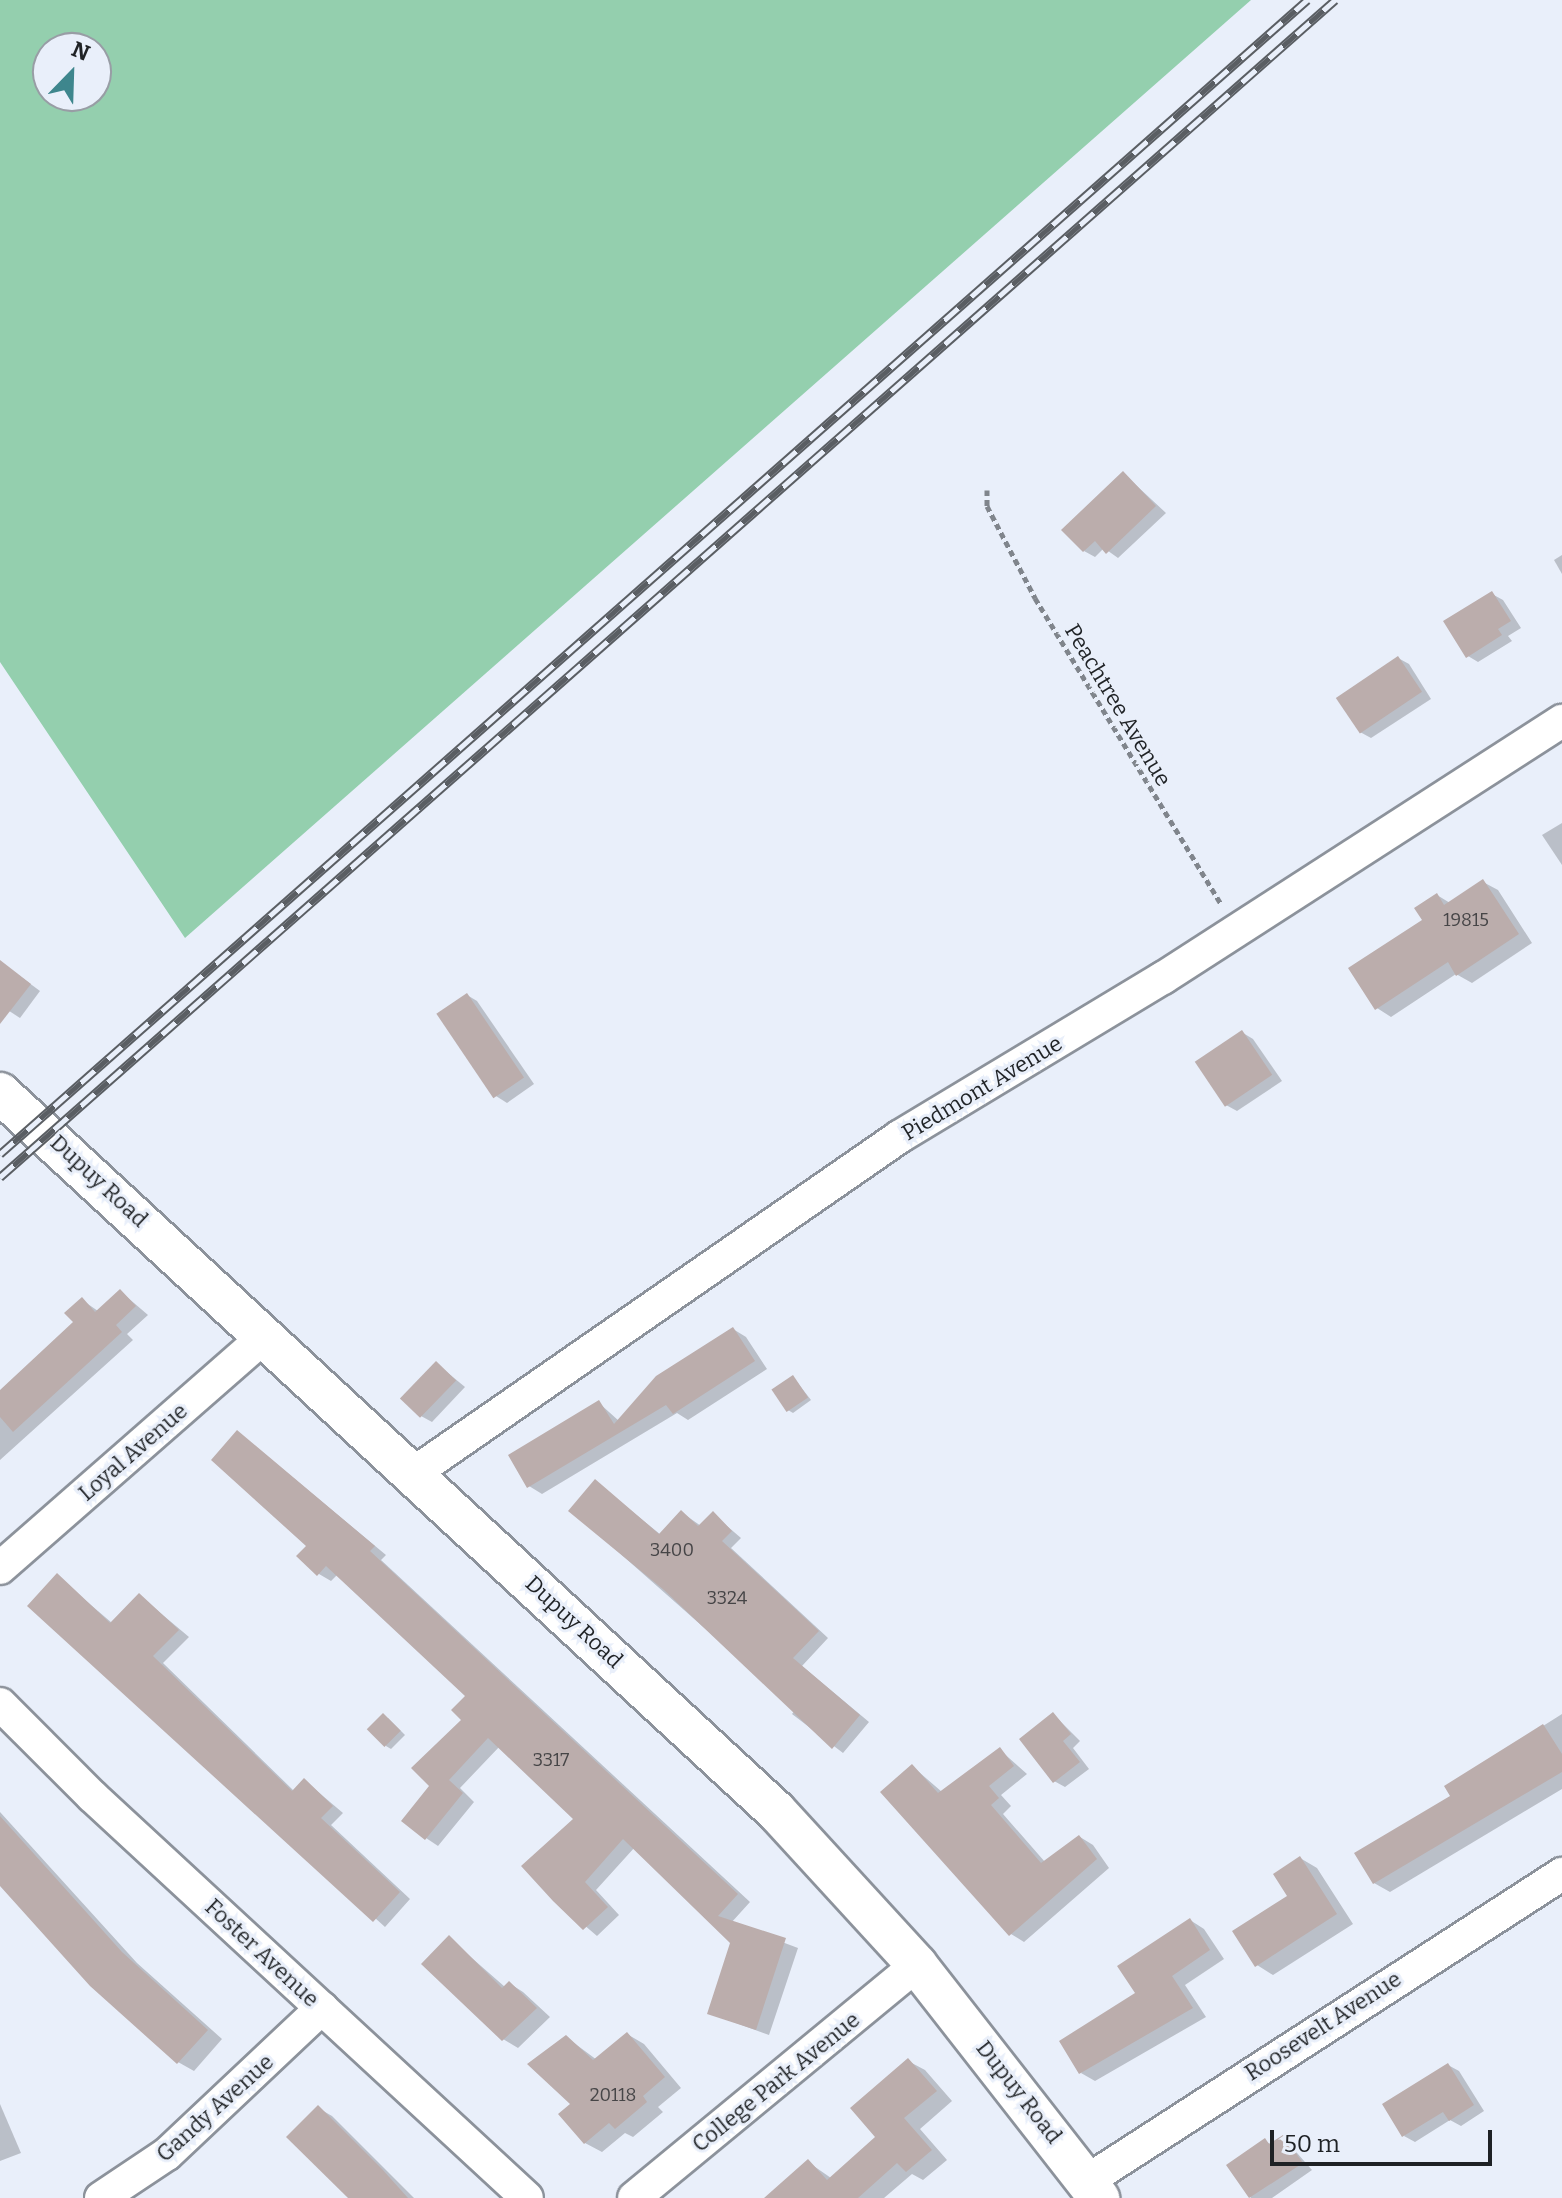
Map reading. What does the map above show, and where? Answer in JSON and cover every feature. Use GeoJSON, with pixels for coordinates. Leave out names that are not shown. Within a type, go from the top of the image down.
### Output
{"type":"FeatureCollection","features":[{"type":"Feature","properties":{"kind":"street","name":"Piedmont Avenue"},"geometry":{"type":"LineString","coordinates":[[414,1473],[899,1137],[1237,930],[1562,721]]}},
{"type":"Feature","properties":{"kind":"street","name":"Dupuy Road"},"geometry":{"type":"LineString","coordinates":[[0,1093],[776,1811],[917,1965],[1093,2190]]}},
{"type":"Feature","properties":{"kind":"street","name":"Loyal Avenue"},"geometry":{"type":"LineString","coordinates":[[0,1568],[265,1336]]}},
{"type":"Feature","properties":{"kind":"street","name":"Foster Avenue"},"geometry":{"type":"LineString","coordinates":[[0,1704],[527,2198]]}},
{"type":"Feature","properties":{"kind":"street","name":"Roosevelt Avenue"},"geometry":{"type":"LineString","coordinates":[[1093,2190],[1562,1874]]}},
{"type":"Feature","properties":{"kind":"street","name":"College Park Avenue"},"geometry":{"type":"LineString","coordinates":[[634,2198],[917,1965]]}},
{"type":"Feature","properties":{"kind":"street","name":"Gandy Avenue"},"geometry":{"type":"LineString","coordinates":[[101,2198],[167,2154],[322,2008]]}},
{"type":"Feature","properties":{"kind":"path","name":"Peachtree Avenue"},"geometry":{"type":"LineString","coordinates":[[987,490],[987,506],[1035,598],[1237,930]]}},
{"type":"Feature","properties":{"kind":"green space"},"geometry":{"type":"Polygon","coordinates":[[[0,0],[1251,0],[185,938],[0,662],[0,0]]]}},
{"type":"Feature","properties":{"kind":"building"},"geometry":{"type":"Polygon","coordinates":[[[1123,471],[1156,506],[1106,554],[1095,541],[1083,552],[1061,530],[1123,471]]]}},
{"type":"Feature","properties":{"kind":"building"},"geometry":{"type":"Polygon","coordinates":[[[1492,591],[1511,621],[1498,629],[1502,635],[1466,658],[1443,621],[1492,591]]]}},
{"type":"Feature","properties":{"kind":"building"},"geometry":{"type":"Polygon","coordinates":[[[1398,656],[1422,692],[1360,734],[1336,698],[1398,656]]]}},
{"type":"Feature","properties":{"kind":"building"},"geometry":{"type":"Polygon","coordinates":[[[1483,879],[1519,934],[1456,976],[1448,962],[1375,1010],[1348,968],[1422,920],[1414,908],[1437,893],[1444,905],[1483,879]]]}},
{"type":"Feature","properties":{"kind":"building"},"geometry":{"type":"Polygon","coordinates":[[[0,960],[31,984],[0,1024],[0,960]]]}},
{"type":"Feature","properties":{"kind":"building"},"geometry":{"type":"Polygon","coordinates":[[[467,993],[524,1078],[493,1098],[436,1014],[467,993]]]}},
{"type":"Feature","properties":{"kind":"building"},"geometry":{"type":"Polygon","coordinates":[[[1242,1030],[1272,1075],[1225,1107],[1195,1062],[1242,1030]]]}},
{"type":"Feature","properties":{"kind":"building"},"geometry":{"type":"Polygon","coordinates":[[[120,1289],[136,1306],[116,1325],[122,1332],[13,1432],[0,1417],[0,1390],[73,1322],[64,1313],[82,1297],[95,1312],[120,1289]]]}},
{"type":"Feature","properties":{"kind":"building"},"geometry":{"type":"Polygon","coordinates":[[[733,1327],[755,1361],[673,1414],[666,1405],[527,1488],[508,1455],[599,1400],[614,1424],[656,1376],[733,1327]]]}},
{"type":"Feature","properties":{"kind":"building"},"geometry":{"type":"Polygon","coordinates":[[[436,1361],[456,1380],[420,1418],[400,1398],[436,1361]]]}},
{"type":"Feature","properties":{"kind":"building"},"geometry":{"type":"Polygon","coordinates":[[[793,1375],[808,1397],[787,1412],[771,1390],[793,1375]]]}},
{"type":"Feature","properties":{"kind":"building"},"geometry":{"type":"Polygon","coordinates":[[[237,1430],[375,1546],[370,1551],[738,1894],[718,1916],[786,1938],[756,2030],[707,2014],[730,1943],[623,1839],[585,1882],[608,1907],[583,1930],[553,1901],[521,1866],[573,1819],[488,1738],[449,1780],[463,1793],[425,1840],[401,1821],[429,1786],[411,1768],[461,1720],[451,1710],[465,1696],[326,1566],[317,1576],[296,1556],[306,1546],[211,1460],[237,1430]]]}},
{"type":"Feature","properties":{"kind":"building"},"geometry":{"type":"Polygon","coordinates":[[[595,1479],[659,1534],[681,1510],[698,1526],[713,1511],[732,1531],[722,1541],[819,1631],[793,1658],[860,1715],[832,1749],[664,1590],[568,1511],[595,1479]]]}},
{"type":"Feature","properties":{"kind":"building"},"geometry":{"type":"Polygon","coordinates":[[[57,1573],[110,1623],[139,1593],[179,1630],[153,1656],[292,1791],[304,1778],[333,1806],[321,1818],[400,1892],[373,1922],[27,1606],[57,1573]]]}},
{"type":"Feature","properties":{"kind":"building"},"geometry":{"type":"Polygon","coordinates":[[[1053,1712],[1071,1734],[1063,1741],[1080,1762],[1053,1783],[1019,1739],[1053,1712]]]}},
{"type":"Feature","properties":{"kind":"building"},"geometry":{"type":"Polygon","coordinates":[[[383,1713],[401,1731],[384,1747],[367,1729],[383,1713]]]}},
{"type":"Feature","properties":{"kind":"building"},"geometry":{"type":"Polygon","coordinates":[[[1543,1724],[1562,1754],[1562,1772],[1373,1884],[1354,1853],[1450,1796],[1444,1786],[1543,1724]]]}},
{"type":"Feature","properties":{"kind":"building"},"geometry":{"type":"Polygon","coordinates":[[[1000,1747],[1014,1766],[989,1786],[999,1798],[991,1805],[1041,1863],[1079,1835],[1097,1859],[1009,1936],[880,1792],[912,1764],[938,1793],[1000,1747]]]}},
{"type":"Feature","properties":{"kind":"building"},"geometry":{"type":"Polygon","coordinates":[[[0,1816],[122,1952],[208,2030],[177,2064],[90,1986],[0,1886],[0,1816]]]}},
{"type":"Feature","properties":{"kind":"building"},"geometry":{"type":"Polygon","coordinates":[[[1300,1856],[1337,1914],[1255,1967],[1232,1931],[1287,1896],[1273,1874],[1300,1856]]]}},
{"type":"Feature","properties":{"kind":"building"},"geometry":{"type":"Polygon","coordinates":[[[1190,1918],[1210,1950],[1172,1976],[1193,2008],[1079,2074],[1059,2041],[1135,1993],[1117,1966],[1190,1918]]]}},
{"type":"Feature","properties":{"kind":"building"},"geometry":{"type":"Polygon","coordinates":[[[449,1935],[502,1988],[509,1981],[537,2008],[502,2041],[421,1964],[449,1935]]]}},
{"type":"Feature","properties":{"kind":"building"},"geometry":{"type":"Polygon","coordinates":[[[627,2032],[665,2077],[643,2096],[647,2102],[615,2129],[609,2123],[584,2144],[558,2114],[570,2104],[527,2064],[566,2035],[593,2060],[627,2032]]]}},
{"type":"Feature","properties":{"kind":"building"},"geometry":{"type":"Polygon","coordinates":[[[908,2058],[937,2091],[904,2118],[932,2150],[906,2172],[897,2163],[858,2198],[764,2198],[808,2159],[827,2180],[875,2137],[850,2108],[908,2058]]]}},
{"type":"Feature","properties":{"kind":"building"},"geometry":{"type":"Polygon","coordinates":[[[1448,2063],[1474,2105],[1449,2121],[1443,2112],[1402,2137],[1382,2104],[1448,2063]]]}},
{"type":"Feature","properties":{"kind":"building"},"geometry":{"type":"Polygon","coordinates":[[[318,2105],[408,2198],[348,2198],[286,2137],[318,2105]]]}},
{"type":"Feature","properties":{"kind":"building"},"geometry":{"type":"Polygon","coordinates":[[[1283,2135],[1303,2163],[1249,2198],[1226,2165],[1265,2138],[1269,2144],[1283,2135]]]}},
{"type":"Feature","properties":{"kind":"railway"},"geometry":{"type":"LineString","coordinates":[[0,1154],[1307,0]]}},
{"type":"Feature","properties":{"kind":"railway"},"geometry":{"type":"LineString","coordinates":[[0,1177],[1335,0]]}}]}
